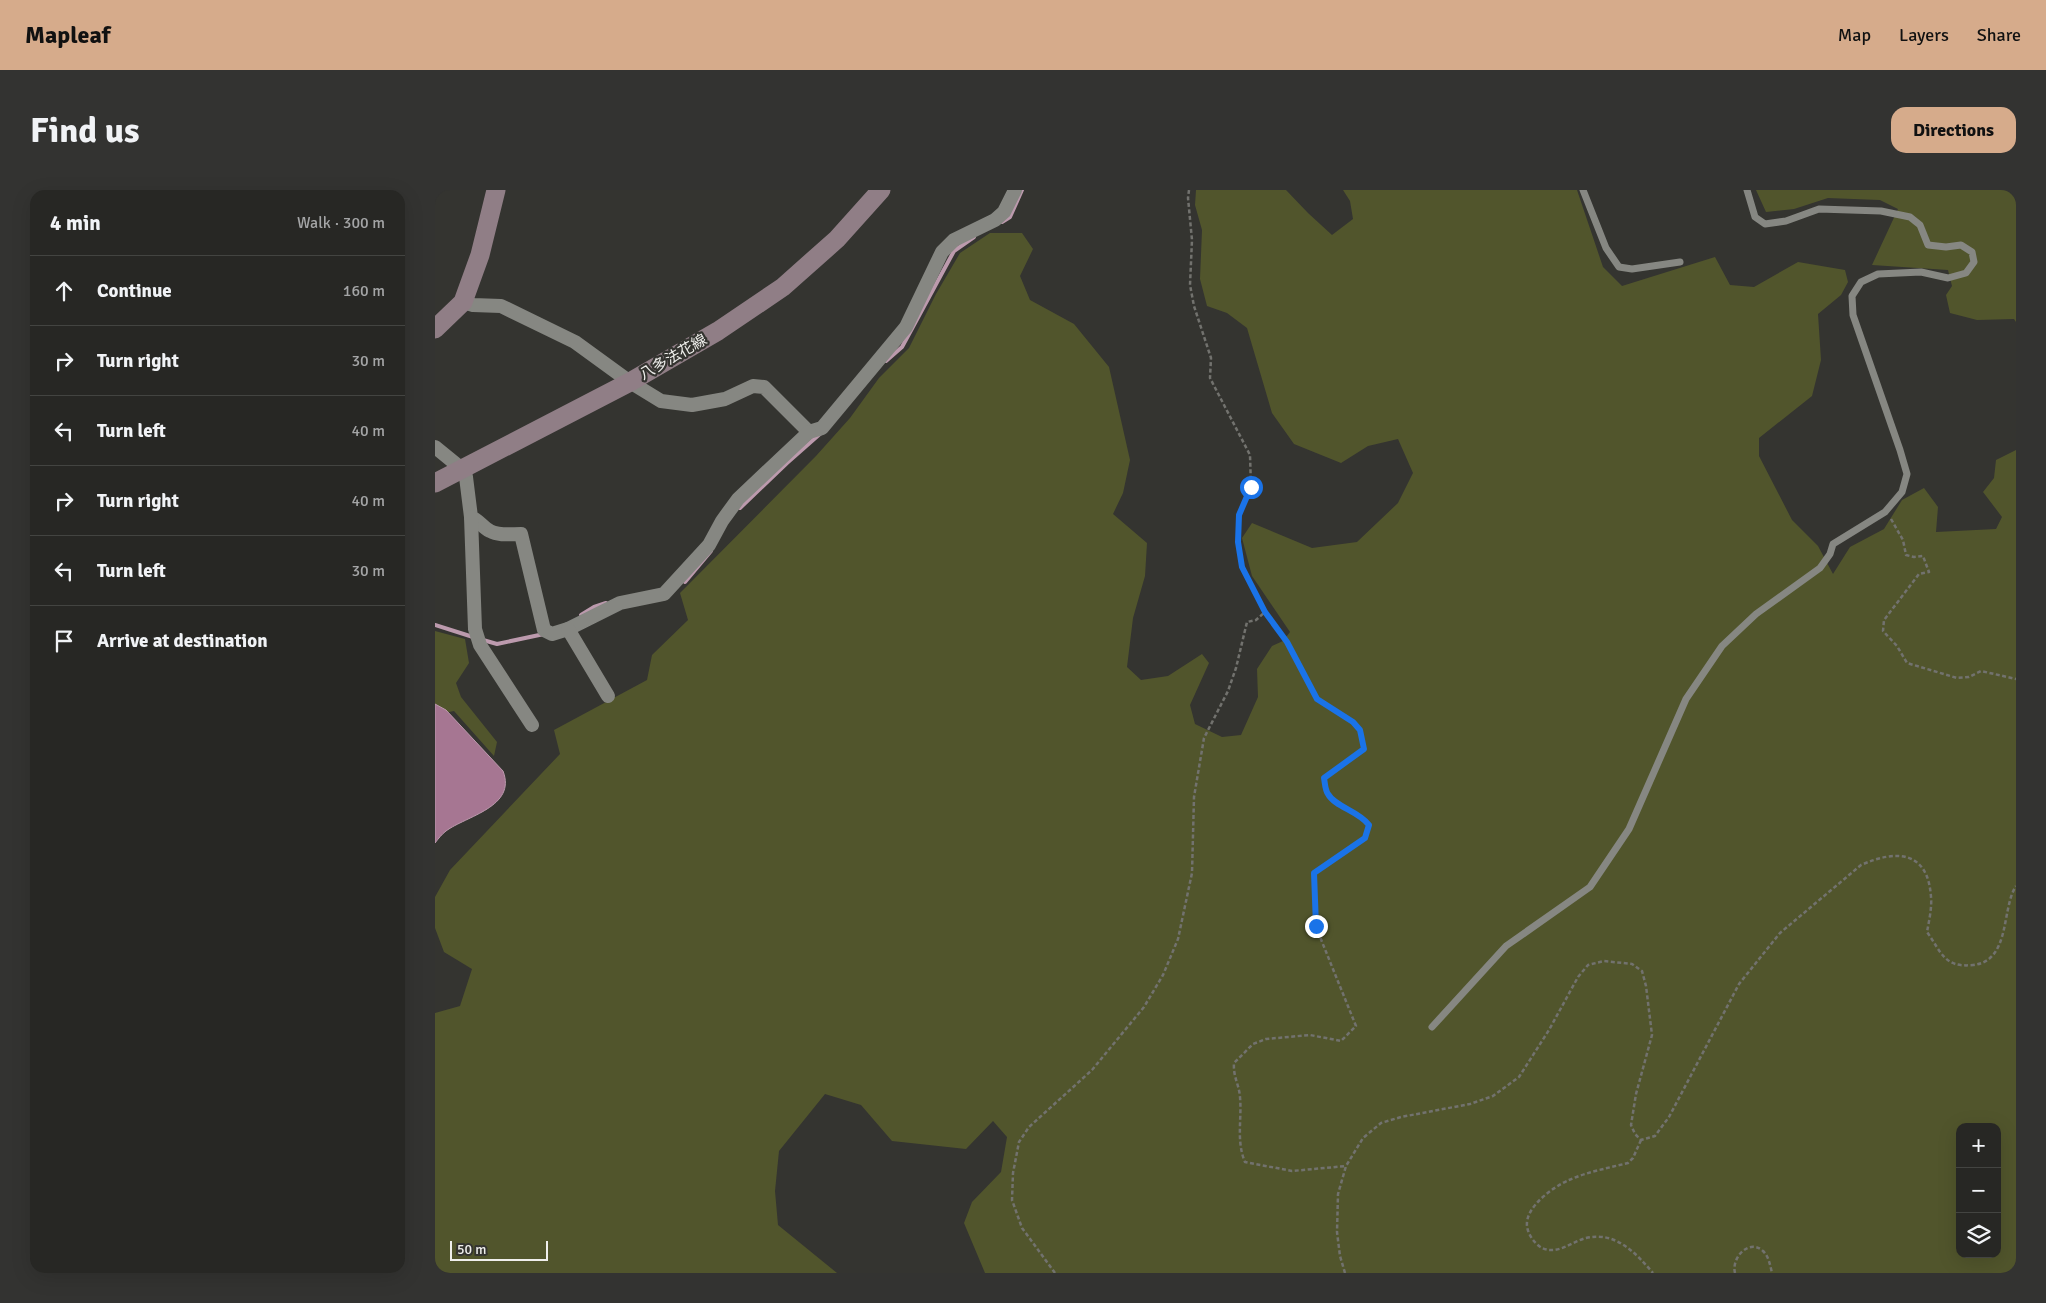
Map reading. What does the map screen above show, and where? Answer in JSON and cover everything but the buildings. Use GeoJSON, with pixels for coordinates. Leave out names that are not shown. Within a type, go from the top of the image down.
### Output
{"type":"FeatureCollection","features":[{"type":"Feature","properties":{"kind":"main road"},"geometry":{"type":"LineString","coordinates":[[435,329],[463,302],[480,255],[496,190]]}},
{"type":"Feature","properties":{"kind":"main road","name":"八多法花線"},"geometry":{"type":"LineString","coordinates":[[435,483],[630,382],[719,331],[783,287],[837,239],[881,190]]}},
{"type":"Feature","properties":{"kind":"street"},"geometry":{"type":"LineString","coordinates":[[471,517],[478,520],[489,531],[501,534],[521,534],[543,630],[552,634],[568,629],[620,603],[664,594],[709,545],[721,521],[738,499],[809,432],[822,428],[905,327],[942,252],[954,240],[995,220],[1004,212],[1015,190]]}},
{"type":"Feature","properties":{"kind":"street"},"geometry":{"type":"LineString","coordinates":[[463,302],[473,305],[501,306],[575,342],[630,382],[661,401],[692,405],[725,399],[753,386],[764,387],[809,432]]}},
{"type":"Feature","properties":{"kind":"street"},"geometry":{"type":"LineString","coordinates":[[435,447],[462,469],[466,477],[471,517],[475,629],[480,645],[531,725]]}},
{"type":"Feature","properties":{"kind":"street"},"geometry":{"type":"LineString","coordinates":[[568,629],[608,696]]}},
{"type":"Feature","properties":{"kind":"lane"},"geometry":{"type":"LineString","coordinates":[[1583,190],[1605,248],[1619,267],[1632,269],[1680,262]]}},
{"type":"Feature","properties":{"kind":"lane"},"geometry":{"type":"LineString","coordinates":[[1432,1028],[1506,946],[1590,887],[1629,829],[1686,698],[1722,646],[1756,614],[1820,568],[1833,544],[1885,512],[1902,492],[1907,474],[1853,315],[1852,296],[1861,282],[1878,274],[1921,272],[1948,278],[1966,273],[1975,262],[1972,252],[1961,245],[1928,245],[1920,225],[1910,217],[1881,211],[1819,209],[1786,221],[1765,224],[1755,217],[1747,190]]}},
{"type":"Feature","properties":{"kind":"path"},"geometry":{"type":"LineString","coordinates":[[1189,190],[1192,240],[1190,285],[1194,306],[1211,358],[1210,378],[1250,455],[1251,487],[1239,515],[1238,542],[1242,567],[1265,612],[1287,642],[1317,699],[1353,722],[1360,730],[1364,749],[1324,778],[1327,793],[1332,799],[1364,817],[1369,825],[1365,838],[1314,873],[1316,926],[1355,1026],[1341,1041],[1310,1035],[1266,1039],[1253,1044],[1234,1063],[1233,1074],[1240,1096],[1240,1150],[1245,1162],[1292,1171],[1346,1166]]}},
{"type":"Feature","properties":{"kind":"path"},"geometry":{"type":"LineString","coordinates":[[1885,512],[1894,523],[1903,540],[1907,555],[1914,557],[1923,556],[1929,572],[1919,574],[1884,620],[1883,631],[1897,646],[1907,663],[1957,678],[1981,672],[2016,679]]}},
{"type":"Feature","properties":{"kind":"path"},"geometry":{"type":"LineString","coordinates":[[1055,1273],[1022,1228],[1012,1200],[1013,1173],[1019,1142],[1029,1127],[1092,1070],[1144,1007],[1163,975],[1178,939],[1192,874],[1194,796],[1204,738],[1228,691],[1236,668],[1247,622],[1256,620],[1265,612]]}},
{"type":"Feature","properties":{"kind":"path"},"geometry":{"type":"LineString","coordinates":[[1641,1140],[1655,1136],[1669,1117],[1739,984],[1774,940],[1861,865],[1876,858],[1909,856],[1921,865],[1929,880],[1932,899],[1927,932],[1949,963],[1961,966],[1982,964],[1993,954],[2003,936],[2016,886]]}},
{"type":"Feature","properties":{"kind":"path"},"geometry":{"type":"LineString","coordinates":[[1345,1273],[1340,1256],[1337,1232],[1338,1194],[1346,1166],[1363,1138],[1381,1123],[1401,1117],[1470,1104],[1493,1096],[1519,1077],[1549,1030],[1577,977],[1589,965],[1604,961],[1633,964],[1642,971],[1646,986],[1652,1036],[1636,1094],[1631,1125],[1635,1134],[1641,1140]]}},
{"type":"Feature","properties":{"kind":"path"},"geometry":{"type":"LineString","coordinates":[[1641,1140],[1633,1158],[1627,1163],[1570,1179],[1557,1186],[1531,1210],[1527,1220],[1527,1227],[1536,1243],[1542,1248],[1552,1251],[1585,1238],[1599,1237],[1614,1240],[1628,1247],[1653,1273]]}},
{"type":"Feature","properties":{"kind":"path"},"geometry":{"type":"LineString","coordinates":[[1735,1273],[1735,1260],[1738,1254],[1754,1247],[1764,1252],[1769,1260],[1772,1273]]}},
{"type":"Feature","properties":{"kind":"green space"},"geometry":{"type":"Polygon","coordinates":[[[1196,190],[1286,190],[1332,235],[1353,219],[1350,201],[1343,190],[1577,190],[1603,267],[1622,286],[1715,257],[1730,285],[1754,287],[1798,262],[1845,270],[1848,282],[1841,295],[1818,314],[1821,360],[1812,396],[1759,438],[1759,456],[1792,520],[1818,546],[1833,574],[1850,547],[1884,529],[1902,500],[1924,488],[1938,507],[1936,532],[1996,529],[2002,517],[1983,492],[1994,478],[1996,460],[2016,450],[2016,1273],[985,1273],[964,1223],[972,1202],[1001,1172],[1007,1137],[993,1121],[966,1149],[892,1141],[861,1105],[825,1094],[779,1151],[775,1191],[778,1225],[837,1273],[435,1273],[435,1013],[460,1006],[472,969],[444,952],[435,928],[435,897],[450,870],[560,754],[554,730],[647,680],[652,655],[688,620],[680,593],[816,456],[850,418],[879,378],[909,348],[936,294],[960,253],[990,233],[1022,233],[1033,249],[1020,276],[1030,300],[1074,324],[1109,367],[1130,460],[1123,493],[1113,514],[1147,543],[1145,576],[1133,618],[1127,667],[1141,680],[1168,676],[1202,654],[1209,663],[1190,705],[1195,724],[1222,737],[1241,735],[1258,697],[1257,669],[1272,646],[1283,641],[1290,632],[1252,576],[1242,538],[1252,523],[1312,548],[1357,542],[1398,503],[1413,473],[1398,439],[1368,446],[1341,463],[1294,444],[1272,413],[1247,328],[1227,313],[1207,306],[1200,279],[1202,230],[1195,205],[1196,190]]]}},
{"type":"Feature","properties":{"kind":"green space"},"geometry":{"type":"Polygon","coordinates":[[[1756,190],[2016,190],[2016,322],[2014,319],[1977,320],[1950,313],[1946,295],[1952,286],[1948,270],[1872,265],[1898,209],[1880,200],[1828,198],[1794,209],[1766,212],[1756,190]]]}},
{"type":"Feature","properties":{"kind":"green space"},"geometry":{"type":"Polygon","coordinates":[[[435,631],[465,639],[469,663],[456,683],[461,697],[497,742],[494,756],[454,711],[435,715],[435,631]]]}},
{"type":"Feature","properties":{"kind":"shaded area"},"geometry":{"type":"Polygon","coordinates":[[[435,704],[446,710],[503,771],[505,783],[503,793],[496,802],[477,815],[446,831],[435,843],[435,704]]]}},
{"type":"Feature","properties":{"kind":"waterway"},"geometry":{"type":"LineString","coordinates":[[1002,222],[1010,217],[1022,190]]}},
{"type":"Feature","properties":{"kind":"waterway"},"geometry":{"type":"LineString","coordinates":[[886,361],[902,347],[954,251],[974,237]]}},
{"type":"Feature","properties":{"kind":"waterway"},"geometry":{"type":"LineString","coordinates":[[740,508],[821,433]]}},
{"type":"Feature","properties":{"kind":"waterway"},"geometry":{"type":"LineString","coordinates":[[685,582],[711,551]]}},
{"type":"Feature","properties":{"kind":"waterway"},"geometry":{"type":"LineString","coordinates":[[581,615],[594,607],[606,603]]}},
{"type":"Feature","properties":{"kind":"waterway"},"geometry":{"type":"LineString","coordinates":[[435,625],[473,637]]}},
{"type":"Feature","properties":{"kind":"waterway"},"geometry":{"type":"LineString","coordinates":[[483,640],[497,644],[544,634]]}},
{"type":"Feature","properties":{"kind":"route"},"geometry":{"type":"LineString","coordinates":[[1251,487],[1239,515],[1238,542],[1242,567],[1265,612],[1287,642],[1317,699],[1353,722],[1360,730],[1364,749],[1324,778],[1327,793],[1332,799],[1364,817],[1369,825],[1365,838],[1314,873],[1316,926]]}}]}
